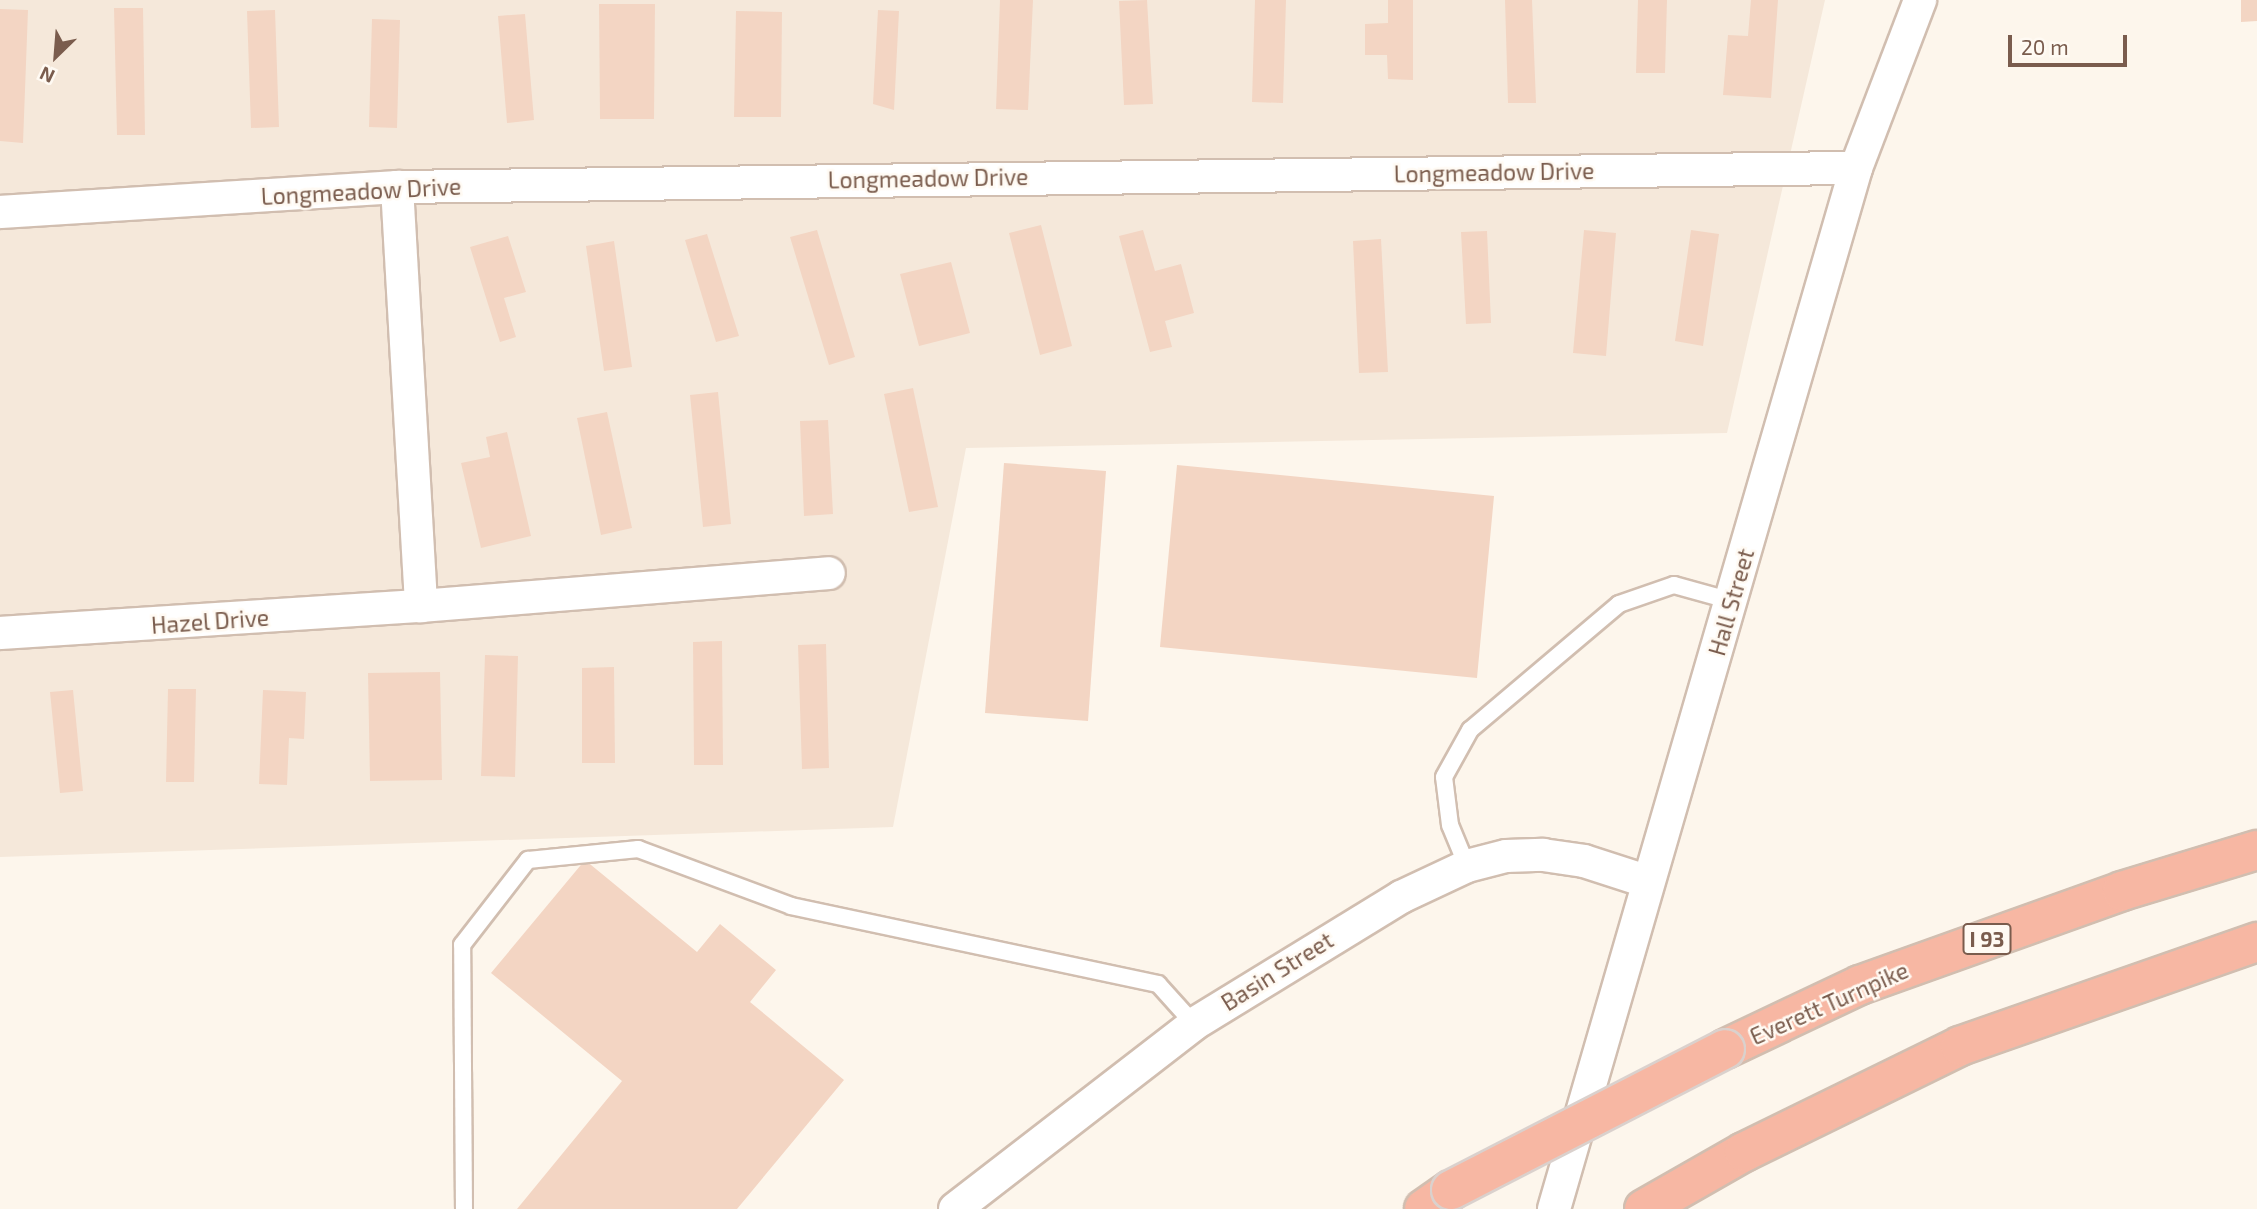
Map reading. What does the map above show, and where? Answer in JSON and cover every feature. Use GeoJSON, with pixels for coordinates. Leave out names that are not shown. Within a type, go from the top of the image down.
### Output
{"type":"FeatureCollection","features":[{"type":"Feature","properties":{"kind":"highway","name":"Everett Turnpike"},"geometry":{"type":"LineString","coordinates":[[1438,1199],[1725,1049],[1860,985],[2122,891],[2257,850]]}},
{"type":"Feature","properties":{"kind":"highway"},"geometry":{"type":"LineString","coordinates":[[1644,1209],[1744,1152],[1960,1046],[2257,942]]}},
{"type":"Feature","properties":{"kind":"street","name":"Hall Street"},"geometry":{"type":"LineString","coordinates":[[1554,1209],[1646,881],[1732,601],[1856,168],[1920,0]]}},
{"type":"Feature","properties":{"kind":"street","name":"Longmeadow Drive"},"geometry":{"type":"LineString","coordinates":[[0,212],[397,187],[1856,168]]}},
{"type":"Feature","properties":{"kind":"street"},"geometry":{"type":"LineString","coordinates":[[397,187],[421,606]]}},
{"type":"Feature","properties":{"kind":"street","name":"Hazel Drive"},"geometry":{"type":"LineString","coordinates":[[0,633],[421,606],[829,573]]}},
{"type":"Feature","properties":{"kind":"street","name":"Basin Street"},"geometry":{"type":"LineString","coordinates":[[955,1209],[1194,1024],[1331,936],[1467,866],[1506,856],[1543,855],[1584,861],[1646,881]]}},
{"type":"Feature","properties":{"kind":"lane"},"geometry":{"type":"LineString","coordinates":[[1467,866],[1450,825],[1444,777],[1470,730],[1619,604],[1674,585],[1732,601]]}},
{"type":"Feature","properties":{"kind":"lane"},"geometry":{"type":"LineString","coordinates":[[464,1209],[462,945],[528,860],[638,849],[791,906],[1158,984],[1194,1024]]}},
{"type":"Feature","properties":{"kind":"shaded area"},"geometry":{"type":"Polygon","coordinates":[[[0,0],[1825,0],[1727,433],[966,448],[893,827],[0,857],[0,0]]]}},
{"type":"Feature","properties":{"kind":"building"},"geometry":{"type":"Polygon","coordinates":[[[1000,0],[1033,0],[1028,110],[996,109],[1000,0]]]}},
{"type":"Feature","properties":{"kind":"building"},"geometry":{"type":"Polygon","coordinates":[[[1147,0],[1153,104],[1124,105],[1119,1],[1147,0]]]}},
{"type":"Feature","properties":{"kind":"building"},"geometry":{"type":"Polygon","coordinates":[[[1255,0],[1286,0],[1283,103],[1252,102],[1255,0]]]}},
{"type":"Feature","properties":{"kind":"building"},"geometry":{"type":"Polygon","coordinates":[[[1388,0],[1413,0],[1413,80],[1388,79],[1387,55],[1365,55],[1365,24],[1388,23],[1388,0]]]}},
{"type":"Feature","properties":{"kind":"building"},"geometry":{"type":"Polygon","coordinates":[[[1505,0],[1532,0],[1536,103],[1508,103],[1505,0]]]}},
{"type":"Feature","properties":{"kind":"building"},"geometry":{"type":"Polygon","coordinates":[[[1638,0],[1667,0],[1665,73],[1636,73],[1638,0]]]}},
{"type":"Feature","properties":{"kind":"building"},"geometry":{"type":"Polygon","coordinates":[[[1751,0],[1778,0],[1771,98],[1723,95],[1728,35],[1748,36],[1751,0]]]}},
{"type":"Feature","properties":{"kind":"building"},"geometry":{"type":"Polygon","coordinates":[[[2241,0],[2257,0],[2257,21],[2241,22],[2241,0]]]}},
{"type":"Feature","properties":{"kind":"building"},"geometry":{"type":"Polygon","coordinates":[[[599,4],[655,4],[654,119],[600,119],[599,4]]]}},
{"type":"Feature","properties":{"kind":"building"},"geometry":{"type":"Polygon","coordinates":[[[114,8],[143,8],[145,135],[117,135],[114,8]]]}},
{"type":"Feature","properties":{"kind":"building"},"geometry":{"type":"Polygon","coordinates":[[[0,9],[28,10],[23,143],[0,141],[0,9]]]}},
{"type":"Feature","properties":{"kind":"building"},"geometry":{"type":"Polygon","coordinates":[[[275,10],[279,127],[251,128],[247,11],[275,10]]]}},
{"type":"Feature","properties":{"kind":"building"},"geometry":{"type":"Polygon","coordinates":[[[878,10],[899,11],[894,110],[873,104],[878,10]]]}},
{"type":"Feature","properties":{"kind":"building"},"geometry":{"type":"Polygon","coordinates":[[[736,11],[782,12],[781,117],[734,117],[736,11]]]}},
{"type":"Feature","properties":{"kind":"building"},"geometry":{"type":"Polygon","coordinates":[[[525,14],[534,120],[507,123],[498,16],[525,14]]]}},
{"type":"Feature","properties":{"kind":"building"},"geometry":{"type":"Polygon","coordinates":[[[372,19],[400,20],[397,128],[369,127],[372,19]]]}},
{"type":"Feature","properties":{"kind":"building"},"geometry":{"type":"Polygon","coordinates":[[[1041,225],[1072,346],[1040,355],[1009,233],[1041,225]]]}},
{"type":"Feature","properties":{"kind":"building"},"geometry":{"type":"Polygon","coordinates":[[[817,230],[855,357],[829,365],[790,237],[817,230]]]}},
{"type":"Feature","properties":{"kind":"building"},"geometry":{"type":"Polygon","coordinates":[[[1143,230],[1155,271],[1181,264],[1194,313],[1165,321],[1172,347],[1150,352],[1119,236],[1143,230]]]}},
{"type":"Feature","properties":{"kind":"building"},"geometry":{"type":"Polygon","coordinates":[[[1584,230],[1616,233],[1606,356],[1573,353],[1584,230]]]}},
{"type":"Feature","properties":{"kind":"building"},"geometry":{"type":"Polygon","coordinates":[[[1691,230],[1719,234],[1703,346],[1675,341],[1691,230]]]}},
{"type":"Feature","properties":{"kind":"building"},"geometry":{"type":"Polygon","coordinates":[[[1487,231],[1491,323],[1466,324],[1461,232],[1487,231]]]}},
{"type":"Feature","properties":{"kind":"building"},"geometry":{"type":"Polygon","coordinates":[[[707,234],[739,336],[716,342],[685,240],[707,234]]]}},
{"type":"Feature","properties":{"kind":"building"},"geometry":{"type":"Polygon","coordinates":[[[508,236],[526,292],[504,298],[516,337],[500,342],[470,247],[508,236]]]}},
{"type":"Feature","properties":{"kind":"building"},"geometry":{"type":"Polygon","coordinates":[[[1381,239],[1388,372],[1359,373],[1353,241],[1381,239]]]}},
{"type":"Feature","properties":{"kind":"building"},"geometry":{"type":"Polygon","coordinates":[[[614,241],[632,367],[604,371],[586,246],[614,241]]]}},
{"type":"Feature","properties":{"kind":"building"},"geometry":{"type":"Polygon","coordinates":[[[951,262],[970,333],[919,346],[900,274],[951,262]]]}},
{"type":"Feature","properties":{"kind":"building"},"geometry":{"type":"Polygon","coordinates":[[[913,388],[938,507],[909,512],[884,394],[913,388]]]}},
{"type":"Feature","properties":{"kind":"building"},"geometry":{"type":"Polygon","coordinates":[[[718,392],[731,524],[703,527],[690,395],[718,392]]]}},
{"type":"Feature","properties":{"kind":"building"},"geometry":{"type":"Polygon","coordinates":[[[607,412],[632,528],[601,535],[577,418],[607,412]]]}},
{"type":"Feature","properties":{"kind":"building"},"geometry":{"type":"Polygon","coordinates":[[[828,420],[833,514],[804,516],[800,421],[828,420]]]}},
{"type":"Feature","properties":{"kind":"building"},"geometry":{"type":"Polygon","coordinates":[[[507,432],[531,536],[481,548],[461,463],[490,457],[486,437],[507,432]]]}},
{"type":"Feature","properties":{"kind":"building"},"geometry":{"type":"Polygon","coordinates":[[[1004,463],[1106,471],[1088,721],[985,713],[1004,463]]]}},
{"type":"Feature","properties":{"kind":"building"},"geometry":{"type":"Polygon","coordinates":[[[1177,465],[1494,496],[1477,678],[1160,647],[1177,465]]]}},
{"type":"Feature","properties":{"kind":"building"},"geometry":{"type":"Polygon","coordinates":[[[722,641],[723,765],[694,765],[693,642],[722,641]]]}},
{"type":"Feature","properties":{"kind":"building"},"geometry":{"type":"Polygon","coordinates":[[[826,644],[829,768],[802,769],[798,645],[826,644]]]}},
{"type":"Feature","properties":{"kind":"building"},"geometry":{"type":"Polygon","coordinates":[[[485,655],[518,656],[515,777],[481,776],[485,655]]]}},
{"type":"Feature","properties":{"kind":"building"},"geometry":{"type":"Polygon","coordinates":[[[614,667],[615,763],[582,763],[582,668],[614,667]]]}},
{"type":"Feature","properties":{"kind":"building"},"geometry":{"type":"Polygon","coordinates":[[[440,672],[442,780],[370,781],[368,673],[440,672]]]}},
{"type":"Feature","properties":{"kind":"building"},"geometry":{"type":"Polygon","coordinates":[[[168,689],[196,689],[194,782],[166,782],[168,689]]]}},
{"type":"Feature","properties":{"kind":"building"},"geometry":{"type":"Polygon","coordinates":[[[73,690],[83,791],[60,793],[50,692],[73,690]]]}},
{"type":"Feature","properties":{"kind":"building"},"geometry":{"type":"Polygon","coordinates":[[[263,690],[306,692],[304,739],[289,738],[287,785],[259,784],[263,690]]]}},
{"type":"Feature","properties":{"kind":"building"},"geometry":{"type":"Polygon","coordinates":[[[585,860],[697,952],[720,924],[776,970],[750,1002],[844,1080],[737,1209],[517,1209],[622,1081],[491,973],[585,860]]]}}]}
